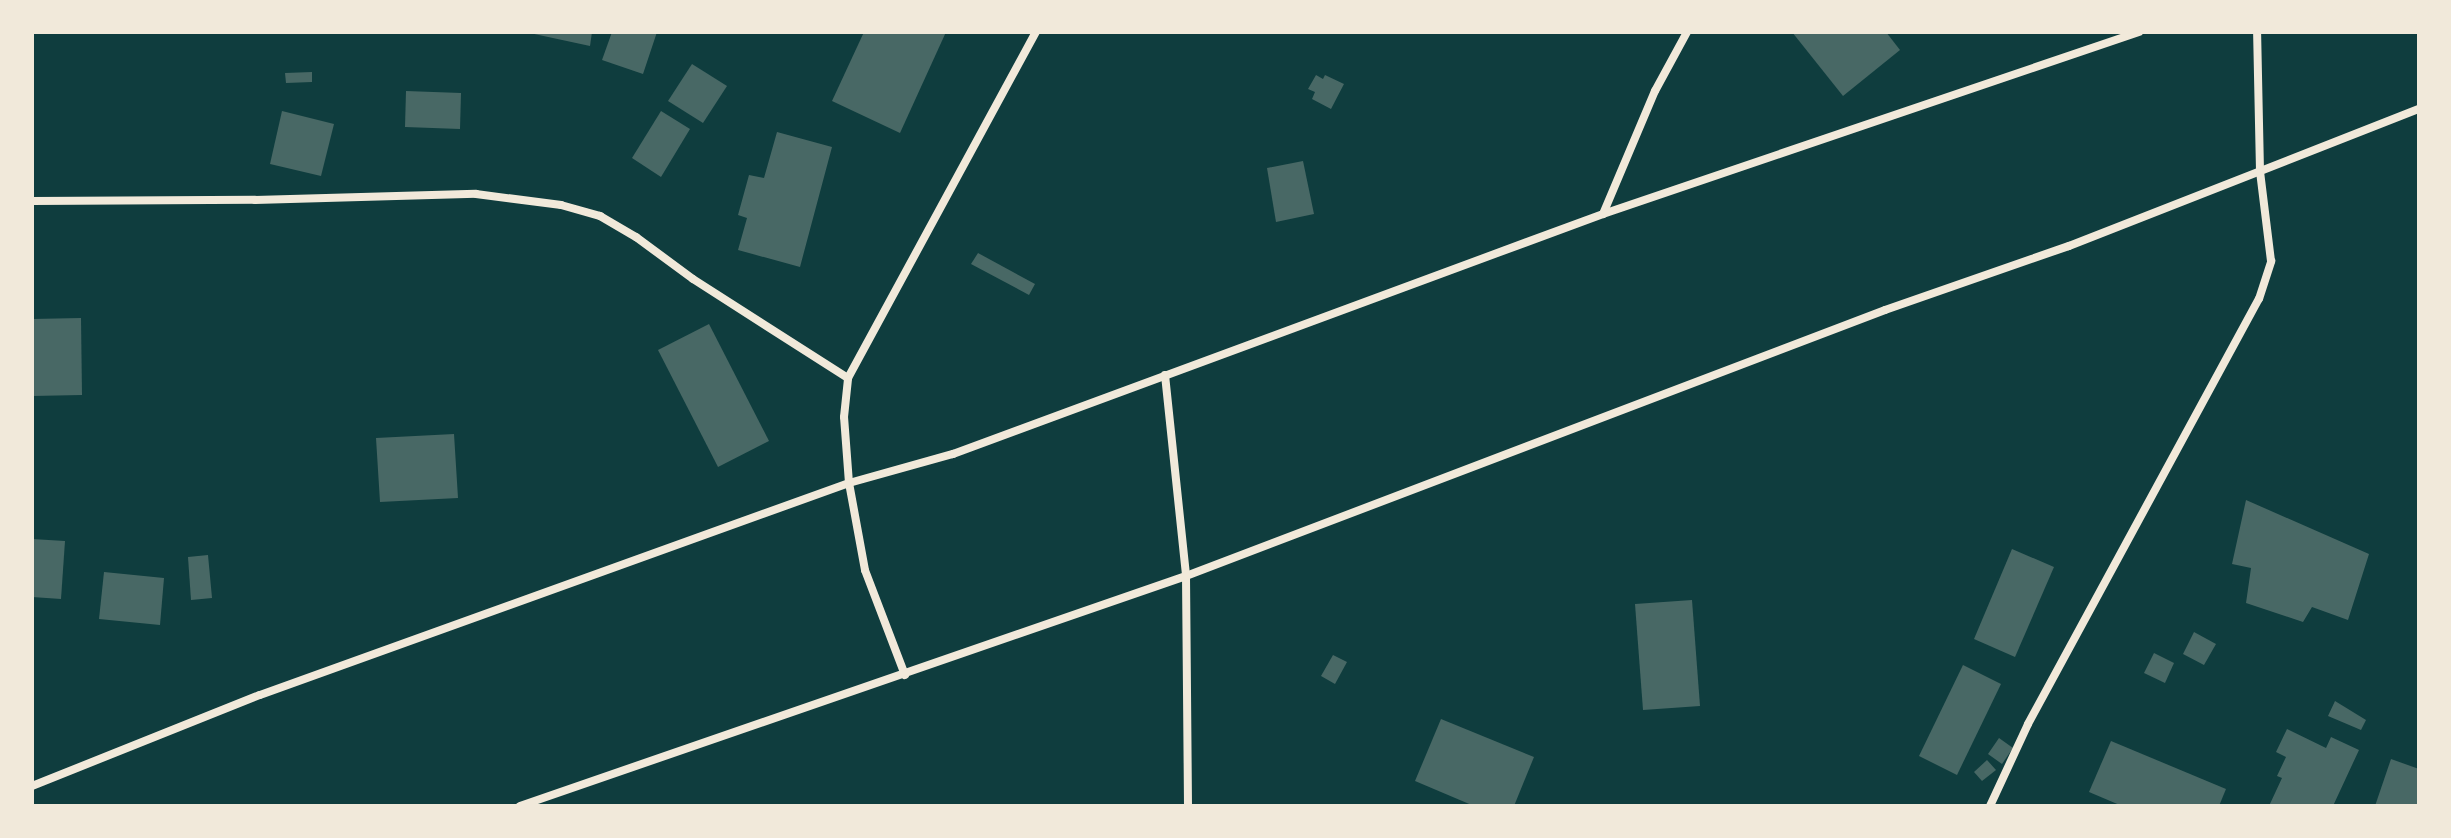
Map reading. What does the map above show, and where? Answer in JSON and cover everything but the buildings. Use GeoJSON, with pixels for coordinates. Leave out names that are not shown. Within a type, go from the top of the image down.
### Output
{"type":"FeatureCollection","features":[{"type":"Feature","properties":{"kind":"street"},"geometry":{"type":"LineString","coordinates":[[905,675],[865,570],[849,483],[844,417],[848,378],[1036,32]]}},
{"type":"Feature","properties":{"kind":"street"},"geometry":{"type":"LineString","coordinates":[[1603,214],[1655,91],[1687,32]]}},
{"type":"Feature","properties":{"kind":"street"},"geometry":{"type":"LineString","coordinates":[[32,786],[260,695],[849,483],[953,454],[1603,214],[2139,32]]}},
{"type":"Feature","properties":{"kind":"street"},"geometry":{"type":"LineString","coordinates":[[1990,806],[2028,724],[2259,299],[2271,261],[2260,171],[2257,32]]}},
{"type":"Feature","properties":{"kind":"street"},"geometry":{"type":"LineString","coordinates":[[520,806],[1186,576],[1885,310],[2069,246],[2419,109]]}},
{"type":"Feature","properties":{"kind":"street"},"geometry":{"type":"LineString","coordinates":[[32,201],[255,200],[476,194],[561,205],[600,216],[636,237],[693,279],[848,378]]}},
{"type":"Feature","properties":{"kind":"street"},"geometry":{"type":"LineString","coordinates":[[1165,375],[1186,576],[1184,703],[1188,806]]}}]}
